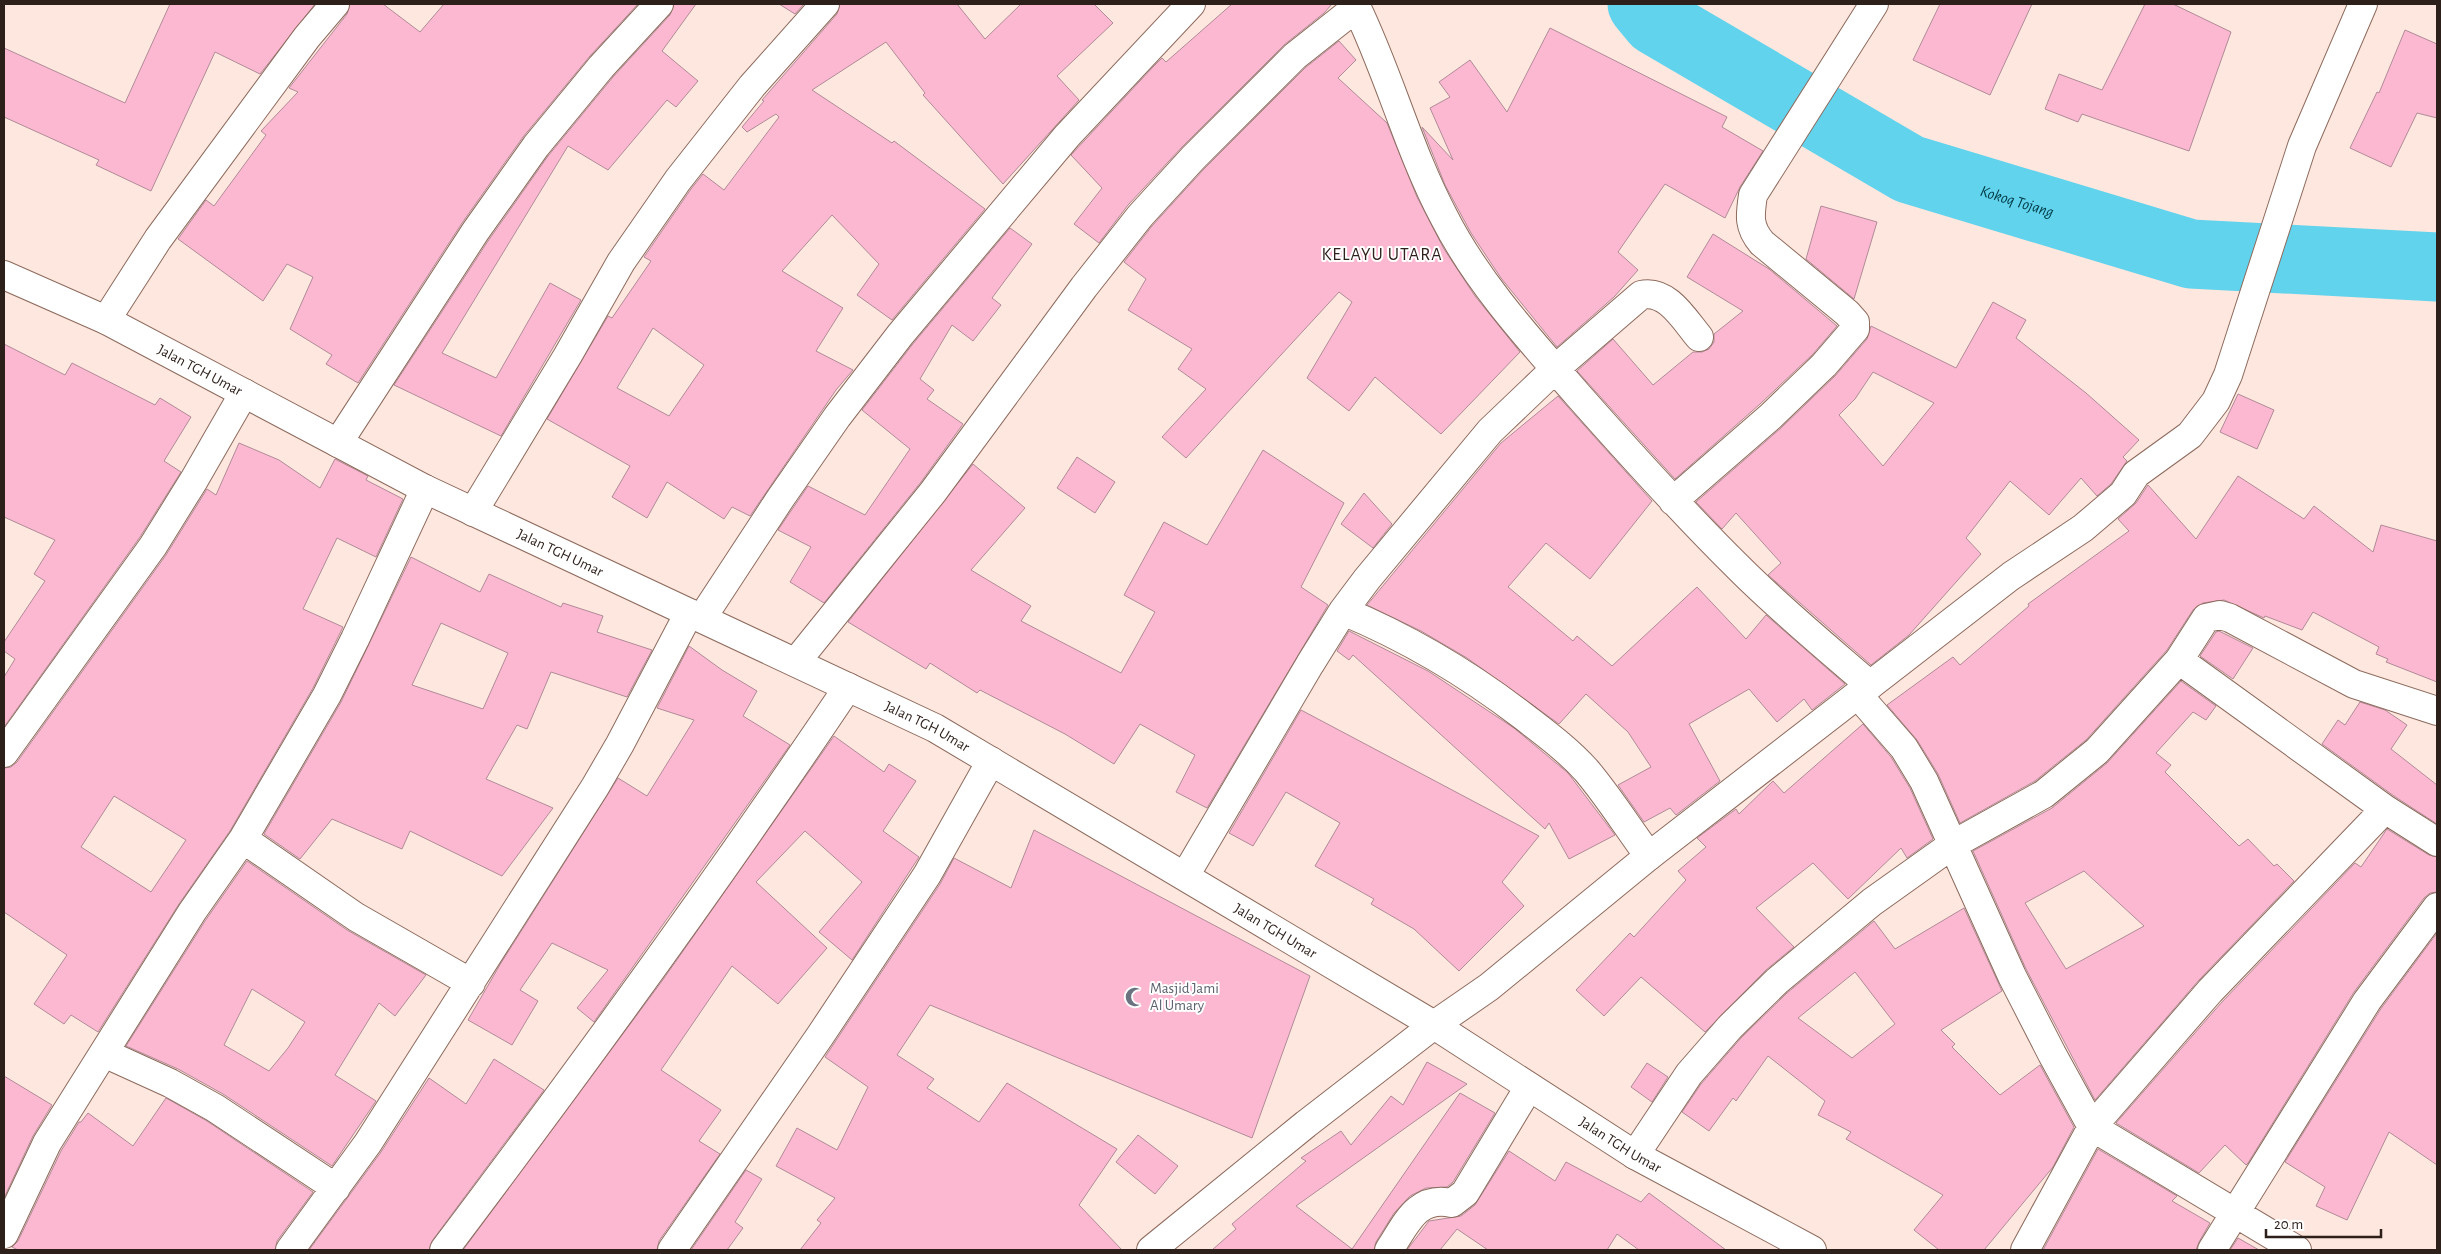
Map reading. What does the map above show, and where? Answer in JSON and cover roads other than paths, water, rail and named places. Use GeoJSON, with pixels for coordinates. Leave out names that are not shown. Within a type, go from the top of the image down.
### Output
{"type":"FeatureCollection","features":[{"type":"Feature","properties":{"kind":"street"},"geometry":{"type":"LineString","coordinates":[[106,320],[158,239],[307,37],[335,4]]}},
{"type":"Feature","properties":{"kind":"street"},"geometry":{"type":"LineString","coordinates":[[338,443],[475,232],[536,146],[601,67],[659,4]]}},
{"type":"Feature","properties":{"kind":"street"},"geometry":{"type":"LineString","coordinates":[[473,512],[621,262],[678,180],[746,94],[824,4]]}},
{"type":"Feature","properties":{"kind":"street"},"geometry":{"type":"LineString","coordinates":[[290,1250],[336,1188],[472,983],[620,744],[696,616],[837,417],[900,335],[1067,136],[1191,4]]}},
{"type":"Feature","properties":{"kind":"street"},"geometry":{"type":"LineString","coordinates":[[1673,501],[1771,416],[1824,365],[1855,329],[1855,322],[1847,313],[1762,243],[1753,233],[1749,220],[1753,195],[1874,4]]}},
{"type":"Feature","properties":{"kind":"street"},"geometry":{"type":"LineString","coordinates":[[1151,1250],[1306,1124],[1434,1025],[1489,987],[1649,856],[2011,576],[2083,528],[2123,494],[2136,474],[2190,435],[2216,401],[2228,375],[2302,146],[2363,4]]}},
{"type":"Feature","properties":{"kind":"street"},"geometry":{"type":"LineString","coordinates":[[796,662],[933,492],[1084,287],[1140,216],[1193,158],[1295,56],[1356,6],[1444,217],[1472,264],[1555,369],[1673,501],[1741,571],[1864,690],[1904,748],[1924,782],[2012,976],[2092,1127],[2297,1250]]}},
{"type":"Feature","properties":{"kind":"street","name":"Jalan TGH Umar"},"geometry":{"type":"LineString","coordinates":[[4,275],[106,320],[424,489],[936,728],[1434,1025],[1635,1155],[1812,1250]]}},
{"type":"Feature","properties":{"kind":"street"},"geometry":{"type":"LineString","coordinates":[[1185,876],[1343,611],[1490,431],[1555,369],[1641,295],[1658,295],[1671,304],[1699,337]]}},
{"type":"Feature","properties":{"kind":"street"},"geometry":{"type":"LineString","coordinates":[[4,753],[153,546],[244,393]]}},
{"type":"Feature","properties":{"kind":"street"},"geometry":{"type":"LineString","coordinates":[[4,1234],[47,1143],[192,912],[243,839],[327,696],[424,489]]}},
{"type":"Feature","properties":{"kind":"street"},"geometry":{"type":"LineString","coordinates":[[1343,611],[1379,626],[1427,651],[1493,693],[1557,742],[1586,771],[1649,856]]}},
{"type":"Feature","properties":{"kind":"street"},"geometry":{"type":"LineString","coordinates":[[1635,1155],[1688,1074],[1730,1027],[1777,982],[1872,902],[1952,845],[2044,794],[2097,751],[2178,660],[2206,618],[2220,615],[2230,618],[2354,684],[2437,711]]}},
{"type":"Feature","properties":{"kind":"street"},"geometry":{"type":"LineString","coordinates":[[2178,660],[2385,810],[2437,842]]}},
{"type":"Feature","properties":{"kind":"street"},"geometry":{"type":"LineString","coordinates":[[444,1250],[592,1051],[722,870],[848,687]]}},
{"type":"Feature","properties":{"kind":"street"},"geometry":{"type":"LineString","coordinates":[[672,1250],[820,1036],[927,875],[991,761]]}},
{"type":"Feature","properties":{"kind":"street"},"geometry":{"type":"LineString","coordinates":[[2025,1250],[2092,1127],[2210,991],[2385,810]]}},
{"type":"Feature","properties":{"kind":"street"},"geometry":{"type":"LineString","coordinates":[[243,839],[356,917],[472,983]]}},
{"type":"Feature","properties":{"kind":"street"},"geometry":{"type":"LineString","coordinates":[[2212,1250],[2367,1001],[2437,907]]}},
{"type":"Feature","properties":{"kind":"street"},"geometry":{"type":"LineString","coordinates":[[104,1054],[170,1083],[215,1108],[336,1188]]}},
{"type":"Feature","properties":{"kind":"street"},"geometry":{"type":"LineString","coordinates":[[1389,1250],[1419,1208],[1433,1201],[1452,1203],[1465,1193],[1529,1087]]}},
{"type":"Feature","properties":{"kind":"waterway","name":"Kokoq Tojang"},"geometry":{"type":"LineString","coordinates":[[1642,4],[1656,21],[1909,169],[2191,254],[2437,267]]}},
{"type":"Feature","properties":{"kind":"place","name":"Masjid Jami Al Umary"},"geometry":{"type":"Point","coordinates":[1135,997]}},
{"type":"Feature","properties":{"kind":"district","name":"KELAYU UTARA"},"geometry":{"type":"Point","coordinates":[1382,255]}}]}
